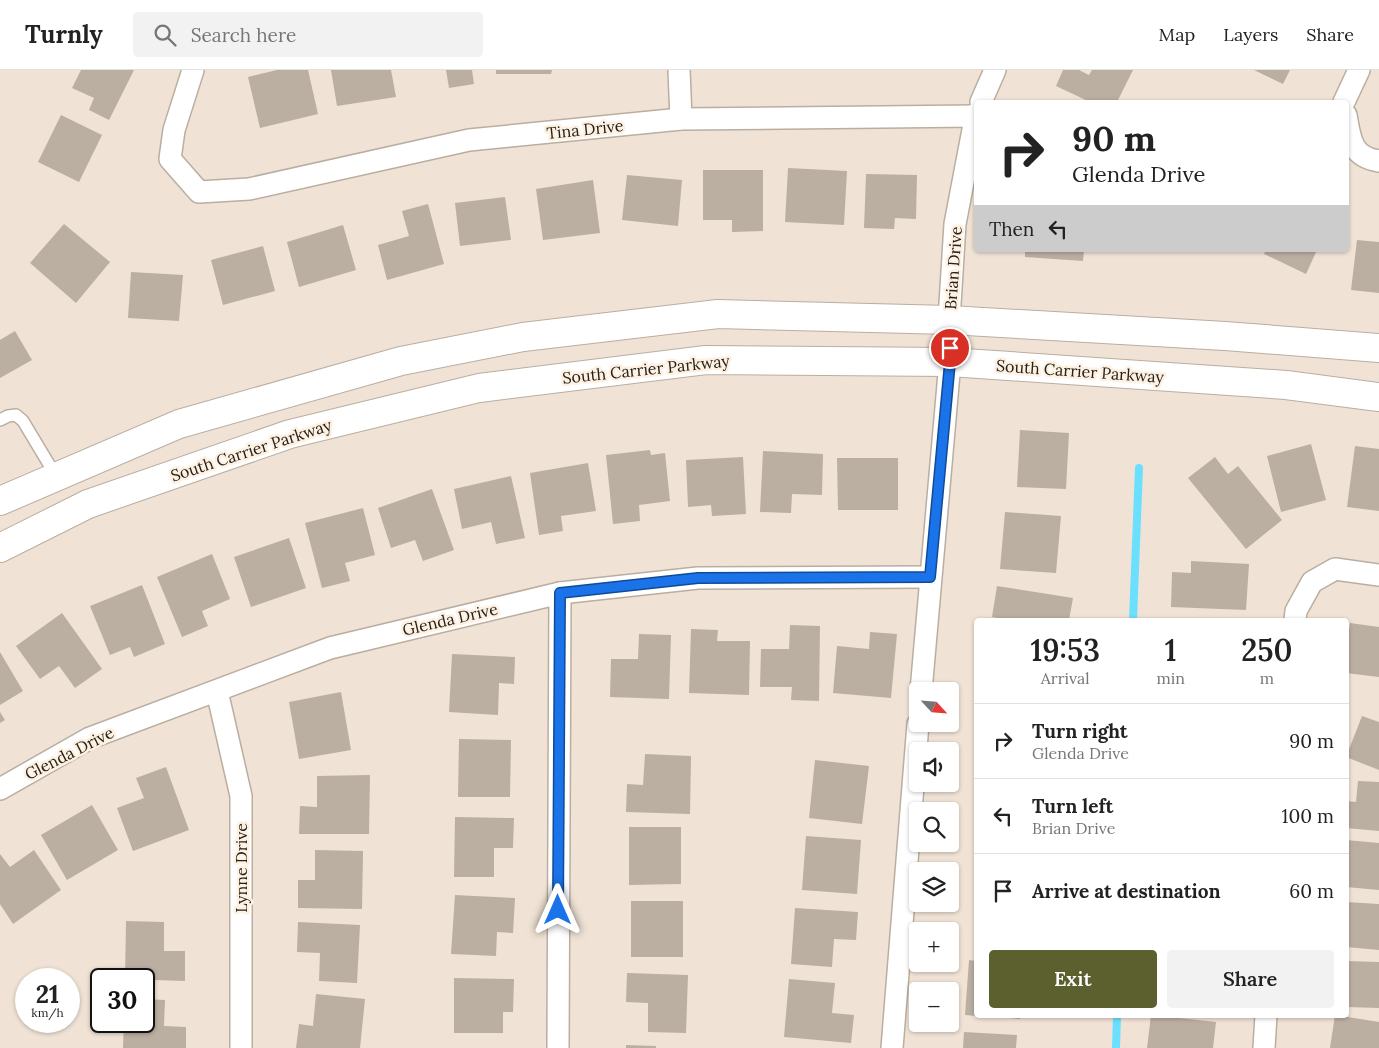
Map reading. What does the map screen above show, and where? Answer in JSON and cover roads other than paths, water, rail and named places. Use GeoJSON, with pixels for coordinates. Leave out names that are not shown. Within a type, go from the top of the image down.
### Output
{"type":"FeatureCollection","features":[{"type":"Feature","properties":{"kind":"main road"},"geometry":{"type":"LineString","coordinates":[[0,501],[178,424],[401,361],[522,337],[718,314],[949,320],[1225,336],[1379,348]]}},
{"type":"Feature","properties":{"kind":"main road","name":"South Carrier Parkway"},"geometry":{"type":"LineString","coordinates":[[0,548],[88,504],[290,434],[480,388],[706,360],[950,362],[1286,385],[1379,397]]}},
{"type":"Feature","properties":{"kind":"main road"},"geometry":{"type":"LineString","coordinates":[[65,472],[88,504]]}},
{"type":"Feature","properties":{"kind":"street","name":"Tina Drive"},"geometry":{"type":"LineString","coordinates":[[193,70],[174,130],[170,159],[199,192],[249,189],[469,140],[681,119],[974,115]]}},
{"type":"Feature","properties":{"kind":"street"},"geometry":{"type":"LineString","coordinates":[[679,70],[681,119]]}},
{"type":"Feature","properties":{"kind":"street"},"geometry":{"type":"LineString","coordinates":[[982,100],[994,70]]}},
{"type":"Feature","properties":{"kind":"street"},"geometry":{"type":"LineString","coordinates":[[1345,100],[1359,70]]}},
{"type":"Feature","properties":{"kind":"street","name":"Brian Drive"},"geometry":{"type":"LineString","coordinates":[[922,682],[950,362],[949,320],[955,224],[974,125]]}},
{"type":"Feature","properties":{"kind":"street"},"geometry":{"type":"LineString","coordinates":[[1349,132],[1351,143],[1373,160]]}},
{"type":"Feature","properties":{"kind":"street"},"geometry":{"type":"LineString","coordinates":[[1296,615],[1312,582],[1335,569],[1379,576]]}},
{"type":"Feature","properties":{"kind":"street","name":"Glenda Drive"},"geometry":{"type":"LineString","coordinates":[[0,789],[90,738],[330,648],[560,593],[698,578],[930,577]]}},
{"type":"Feature","properties":{"kind":"street"},"geometry":{"type":"LineString","coordinates":[[558,1048],[560,593]]}},
{"type":"Feature","properties":{"kind":"street","name":"Lynne Drive"},"geometry":{"type":"LineString","coordinates":[[217,691],[241,796],[241,1048]]}},
{"type":"Feature","properties":{"kind":"street"},"geometry":{"type":"LineString","coordinates":[[892,1048],[917,732]]}},
{"type":"Feature","properties":{"kind":"street"},"geometry":{"type":"LineString","coordinates":[[1264,1048],[1266,1018]]}},
{"type":"Feature","properties":{"kind":"lane"},"geometry":{"type":"LineString","coordinates":[[0,420],[16,415],[65,472]]}},
{"type":"Feature","properties":{"kind":"waterway"},"geometry":{"type":"LineString","coordinates":[[1133,618],[1139,468]]}},
{"type":"Feature","properties":{"kind":"waterway"},"geometry":{"type":"LineString","coordinates":[[1116,1048],[1117,1018]]}}]}
